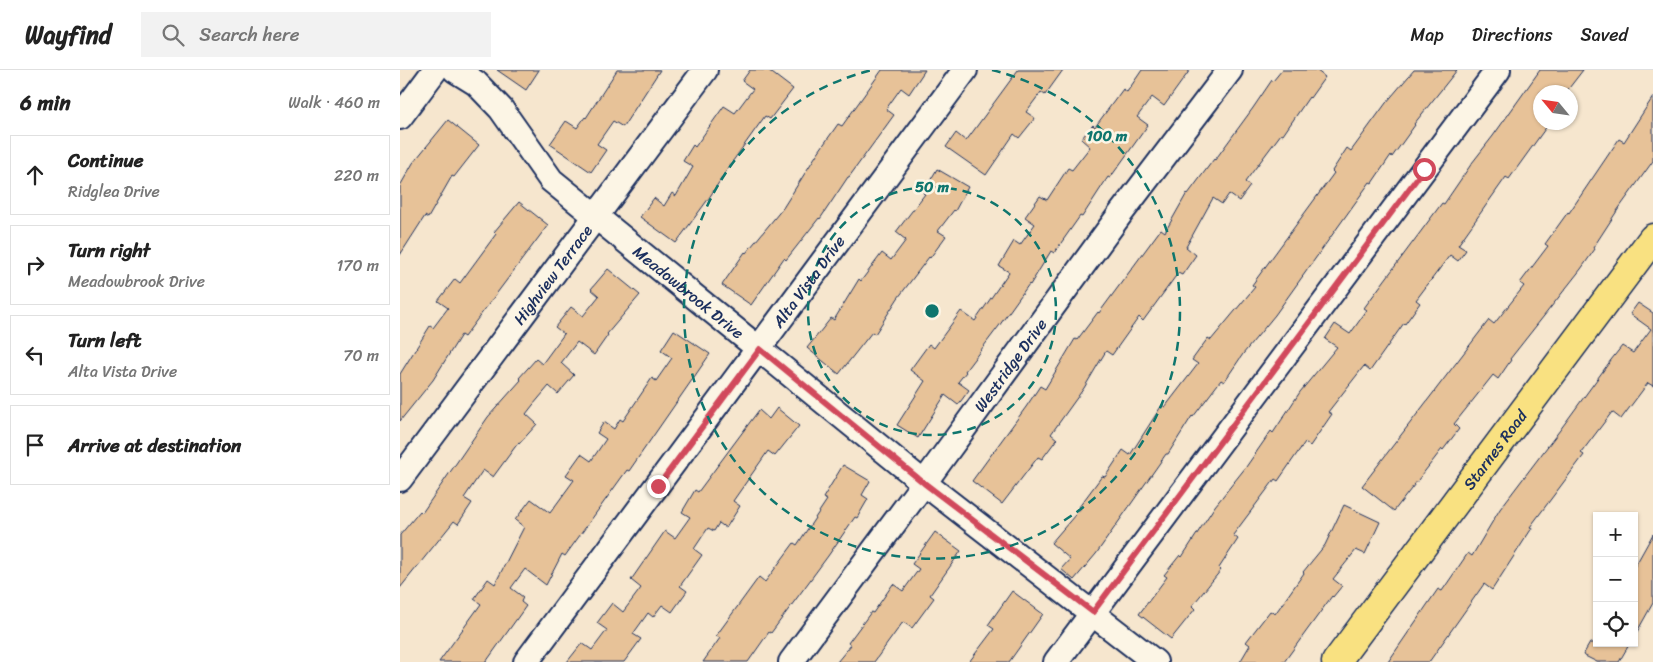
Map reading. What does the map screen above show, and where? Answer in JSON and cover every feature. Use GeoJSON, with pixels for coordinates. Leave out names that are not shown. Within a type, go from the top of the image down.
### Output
{"type":"FeatureCollection","features":[{"type":"Feature","properties":{"kind":"main road","name":"Starnes Road"},"geometry":{"type":"LineString","coordinates":[[1336,662],[1653,238]]}},
{"type":"Feature","properties":{"kind":"street"},"geometry":{"type":"LineString","coordinates":[[400,117],[435,70]]}},
{"type":"Feature","properties":{"kind":"street","name":"Meadowbrook Drive"},"geometry":{"type":"LineString","coordinates":[[455,70],[476,83],[501,109],[552,180],[924,483],[1093,612],[1155,662]]}},
{"type":"Feature","properties":{"kind":"street","name":"Highview Terrace"},"geometry":{"type":"LineString","coordinates":[[400,479],[705,70]]}},
{"type":"Feature","properties":{"kind":"street","name":"Alta Vista Drive"},"geometry":{"type":"LineString","coordinates":[[526,662],[760,349],[965,70]]}},
{"type":"Feature","properties":{"kind":"street","name":"Westridge Drive"},"geometry":{"type":"LineString","coordinates":[[791,662],[1122,213],[1230,70]]}},
{"type":"Feature","properties":{"kind":"street"},"geometry":{"type":"LineString","coordinates":[[1056,662],[1498,70]]}},
{"type":"Feature","properties":{"kind":"building"},"geometry":{"type":"Polygon","coordinates":[[[497,70],[539,70],[526,90],[497,70]]]}},
{"type":"Feature","properties":{"kind":"building"},"geometry":{"type":"Polygon","coordinates":[[[617,70],[660,70],[623,127],[613,121],[597,144],[606,150],[591,172],[550,144],[566,121],[577,128],[586,118],[617,70]]]}},
{"type":"Feature","properties":{"kind":"building"},"geometry":{"type":"Polygon","coordinates":[[[750,70],[768,70],[793,89],[770,119],[765,116],[676,243],[640,217],[654,198],[664,206],[672,193],[676,196],[693,167],[683,161],[693,145],[695,147],[724,106],[735,113],[753,89],[742,81],[750,70]]]}},
{"type":"Feature","properties":{"kind":"building"},"geometry":{"type":"Polygon","coordinates":[[[882,70],[925,70],[909,94],[901,88],[886,109],[894,115],[848,177],[820,219],[786,260],[784,258],[751,305],[722,285],[745,252],[783,208],[838,124],[842,126],[882,70]]]}},
{"type":"Feature","properties":{"kind":"building"},"geometry":{"type":"Polygon","coordinates":[[[1018,70],[1063,70],[1045,95],[1041,92],[1026,112],[1035,118],[1019,138],[1014,134],[986,175],[946,147],[956,133],[966,141],[1018,70]]]}},
{"type":"Feature","properties":{"kind":"building"},"geometry":{"type":"Polygon","coordinates":[[[1142,70],[1190,70],[1164,106],[1152,97],[1137,117],[1148,125],[1110,178],[1108,177],[1082,217],[1080,216],[1054,253],[1051,251],[1030,285],[965,371],[958,382],[969,390],[958,405],[945,395],[918,438],[897,425],[925,381],[910,370],[929,344],[934,348],[961,311],[975,321],[1009,272],[999,266],[1014,241],[1020,245],[1035,224],[1025,217],[1040,196],[1047,200],[1068,168],[1072,170],[1090,147],[1081,139],[1093,125],[1095,127],[1123,89],[1127,92],[1142,70]]]}},
{"type":"Feature","properties":{"kind":"building"},"geometry":{"type":"Polygon","coordinates":[[[1282,70],[1316,70],[1325,77],[1283,135],[1281,134],[1245,182],[1250,186],[1239,201],[1229,194],[1222,204],[1213,198],[1186,247],[1196,255],[1182,275],[1178,273],[1143,321],[1139,317],[1112,355],[1106,351],[1084,388],[1051,434],[1057,439],[1042,459],[1038,457],[1002,504],[972,481],[1040,386],[1045,389],[1075,339],[1077,340],[1099,313],[1161,229],[1165,232],[1187,193],[1215,160],[1272,80],[1282,70]]]}},
{"type":"Feature","properties":{"kind":"building"},"geometry":{"type":"Polygon","coordinates":[[[1414,70],[1457,70],[1414,124],[1372,183],[1370,182],[1275,315],[1243,354],[1224,382],[1221,380],[1192,416],[1168,454],[1166,454],[1096,554],[1074,580],[1061,569],[1070,559],[1051,543],[1081,508],[1079,507],[1102,476],[1105,477],[1123,450],[1130,455],[1162,405],[1165,407],[1198,364],[1192,360],[1208,338],[1211,340],[1255,287],[1252,285],[1334,173],[1332,171],[1347,148],[1351,151],[1386,103],[1414,70]]]}},
{"type":"Feature","properties":{"kind":"building"},"geometry":{"type":"Polygon","coordinates":[[[1540,70],[1583,70],[1571,85],[1533,85],[1533,130],[1544,130],[1509,179],[1506,177],[1458,245],[1466,250],[1458,261],[1450,255],[1416,300],[1420,303],[1370,371],[1364,366],[1328,412],[1332,414],[1310,446],[1305,442],[1278,481],[1275,479],[1233,535],[1238,539],[1219,568],[1221,570],[1192,606],[1195,609],[1171,639],[1139,614],[1167,577],[1164,575],[1180,555],[1182,557],[1215,506],[1246,467],[1271,431],[1273,433],[1300,392],[1337,347],[1325,339],[1335,324],[1350,334],[1367,310],[1364,308],[1442,203],[1444,204],[1540,70]]]}},
{"type":"Feature","properties":{"kind":"building"},"geometry":{"type":"Polygon","coordinates":[[[1653,97],[1653,161],[1617,211],[1581,269],[1510,359],[1498,379],[1493,375],[1454,424],[1459,429],[1394,511],[1362,486],[1489,320],[1494,324],[1524,286],[1520,283],[1548,246],[1545,244],[1569,213],[1619,139],[1624,142],[1653,97]]]}},
{"type":"Feature","properties":{"kind":"building"},"geometry":{"type":"Polygon","coordinates":[[[448,120],[479,145],[454,177],[452,176],[428,218],[425,216],[400,255],[400,186],[413,163],[448,120]]]}},
{"type":"Feature","properties":{"kind":"building"},"geometry":{"type":"Polygon","coordinates":[[[937,169],[968,187],[955,211],[938,231],[946,236],[898,298],[875,334],[872,332],[839,374],[807,348],[831,318],[834,320],[859,279],[861,281],[882,253],[891,260],[906,240],[896,232],[925,194],[923,193],[937,169]]]}},
{"type":"Feature","properties":{"kind":"building"},"geometry":{"type":"Polygon","coordinates":[[[519,202],[548,225],[464,337],[461,335],[433,380],[400,421],[400,374],[430,326],[433,328],[448,308],[438,301],[455,279],[460,283],[496,234],[494,232],[519,202]]]}},
{"type":"Feature","properties":{"kind":"building"},"geometry":{"type":"Polygon","coordinates":[[[608,269],[640,295],[607,334],[594,355],[577,342],[561,363],[574,375],[558,394],[549,386],[533,405],[526,414],[537,424],[518,443],[493,477],[483,470],[464,498],[472,503],[458,524],[454,521],[400,588],[400,535],[420,511],[422,513],[488,417],[521,380],[519,378],[536,359],[542,364],[564,334],[555,327],[571,307],[583,316],[599,296],[591,289],[608,269]]]}},
{"type":"Feature","properties":{"kind":"building"},"geometry":{"type":"Polygon","coordinates":[[[1638,303],[1653,313],[1653,386],[1648,383],[1621,419],[1612,412],[1581,453],[1584,455],[1530,527],[1532,528],[1492,590],[1484,584],[1429,662],[1388,662],[1438,589],[1442,591],[1468,553],[1472,556],[1500,509],[1622,346],[1633,353],[1651,329],[1630,314],[1638,303]]]}},
{"type":"Feature","properties":{"kind":"building"},"geometry":{"type":"Polygon","coordinates":[[[674,330],[710,354],[629,471],[627,470],[565,556],[562,554],[546,585],[525,569],[511,588],[523,597],[521,602],[526,606],[486,662],[439,662],[481,604],[474,599],[488,579],[495,584],[524,527],[515,520],[531,499],[550,513],[574,480],[566,475],[581,454],[591,461],[606,439],[597,433],[604,422],[614,429],[620,419],[623,421],[652,378],[656,381],[672,358],[661,350],[674,330]]]}},
{"type":"Feature","properties":{"kind":"building"},"geometry":{"type":"Polygon","coordinates":[[[777,408],[799,426],[775,456],[768,451],[733,501],[740,506],[726,528],[719,523],[714,531],[708,528],[694,549],[702,555],[680,586],[687,591],[672,612],[662,605],[653,617],[648,613],[633,634],[641,639],[624,662],[567,662],[582,643],[592,650],[607,630],[597,623],[612,603],[623,612],[641,588],[631,580],[665,531],[675,538],[690,517],[682,512],[695,490],[698,492],[759,410],[769,419],[777,408]]]}},
{"type":"Feature","properties":{"kind":"building"},"geometry":{"type":"Polygon","coordinates":[[[843,465],[870,481],[862,495],[868,499],[857,518],[855,517],[748,662],[703,662],[720,638],[716,636],[759,577],[765,582],[794,543],[797,545],[827,500],[823,498],[843,465]]]}},
{"type":"Feature","properties":{"kind":"building"},"geometry":{"type":"Polygon","coordinates":[[[1344,505],[1380,522],[1365,554],[1356,550],[1333,579],[1342,586],[1332,596],[1284,662],[1240,662],[1250,645],[1246,642],[1270,611],[1275,614],[1303,572],[1325,545],[1344,505]]]}},
{"type":"Feature","properties":{"kind":"building"},"geometry":{"type":"Polygon","coordinates":[[[935,532],[961,551],[930,595],[934,598],[912,628],[903,622],[874,662],[837,662],[851,645],[848,643],[871,612],[873,613],[893,584],[903,591],[919,569],[912,564],[935,532]]]}},
{"type":"Feature","properties":{"kind":"building"},"geometry":{"type":"Polygon","coordinates":[[[1653,534],[1653,603],[1638,630],[1638,602],[1638,561],[1653,534]]]}},
{"type":"Feature","properties":{"kind":"building"},"geometry":{"type":"Polygon","coordinates":[[[1012,591],[1043,614],[1009,662],[969,662],[994,629],[988,625],[1012,591]]]}},
{"type":"Feature","properties":{"kind":"building"},"geometry":{"type":"Polygon","coordinates":[[[1590,643],[1593,643],[1593,647],[1628,647],[1619,662],[1597,662],[1583,655],[1590,643]]]}},
{"type":"Feature","properties":{"kind":"route"},"geometry":{"type":"LineString","coordinates":[[658,486],[760,349],[924,483],[1093,612],[1424,169]]}}]}
